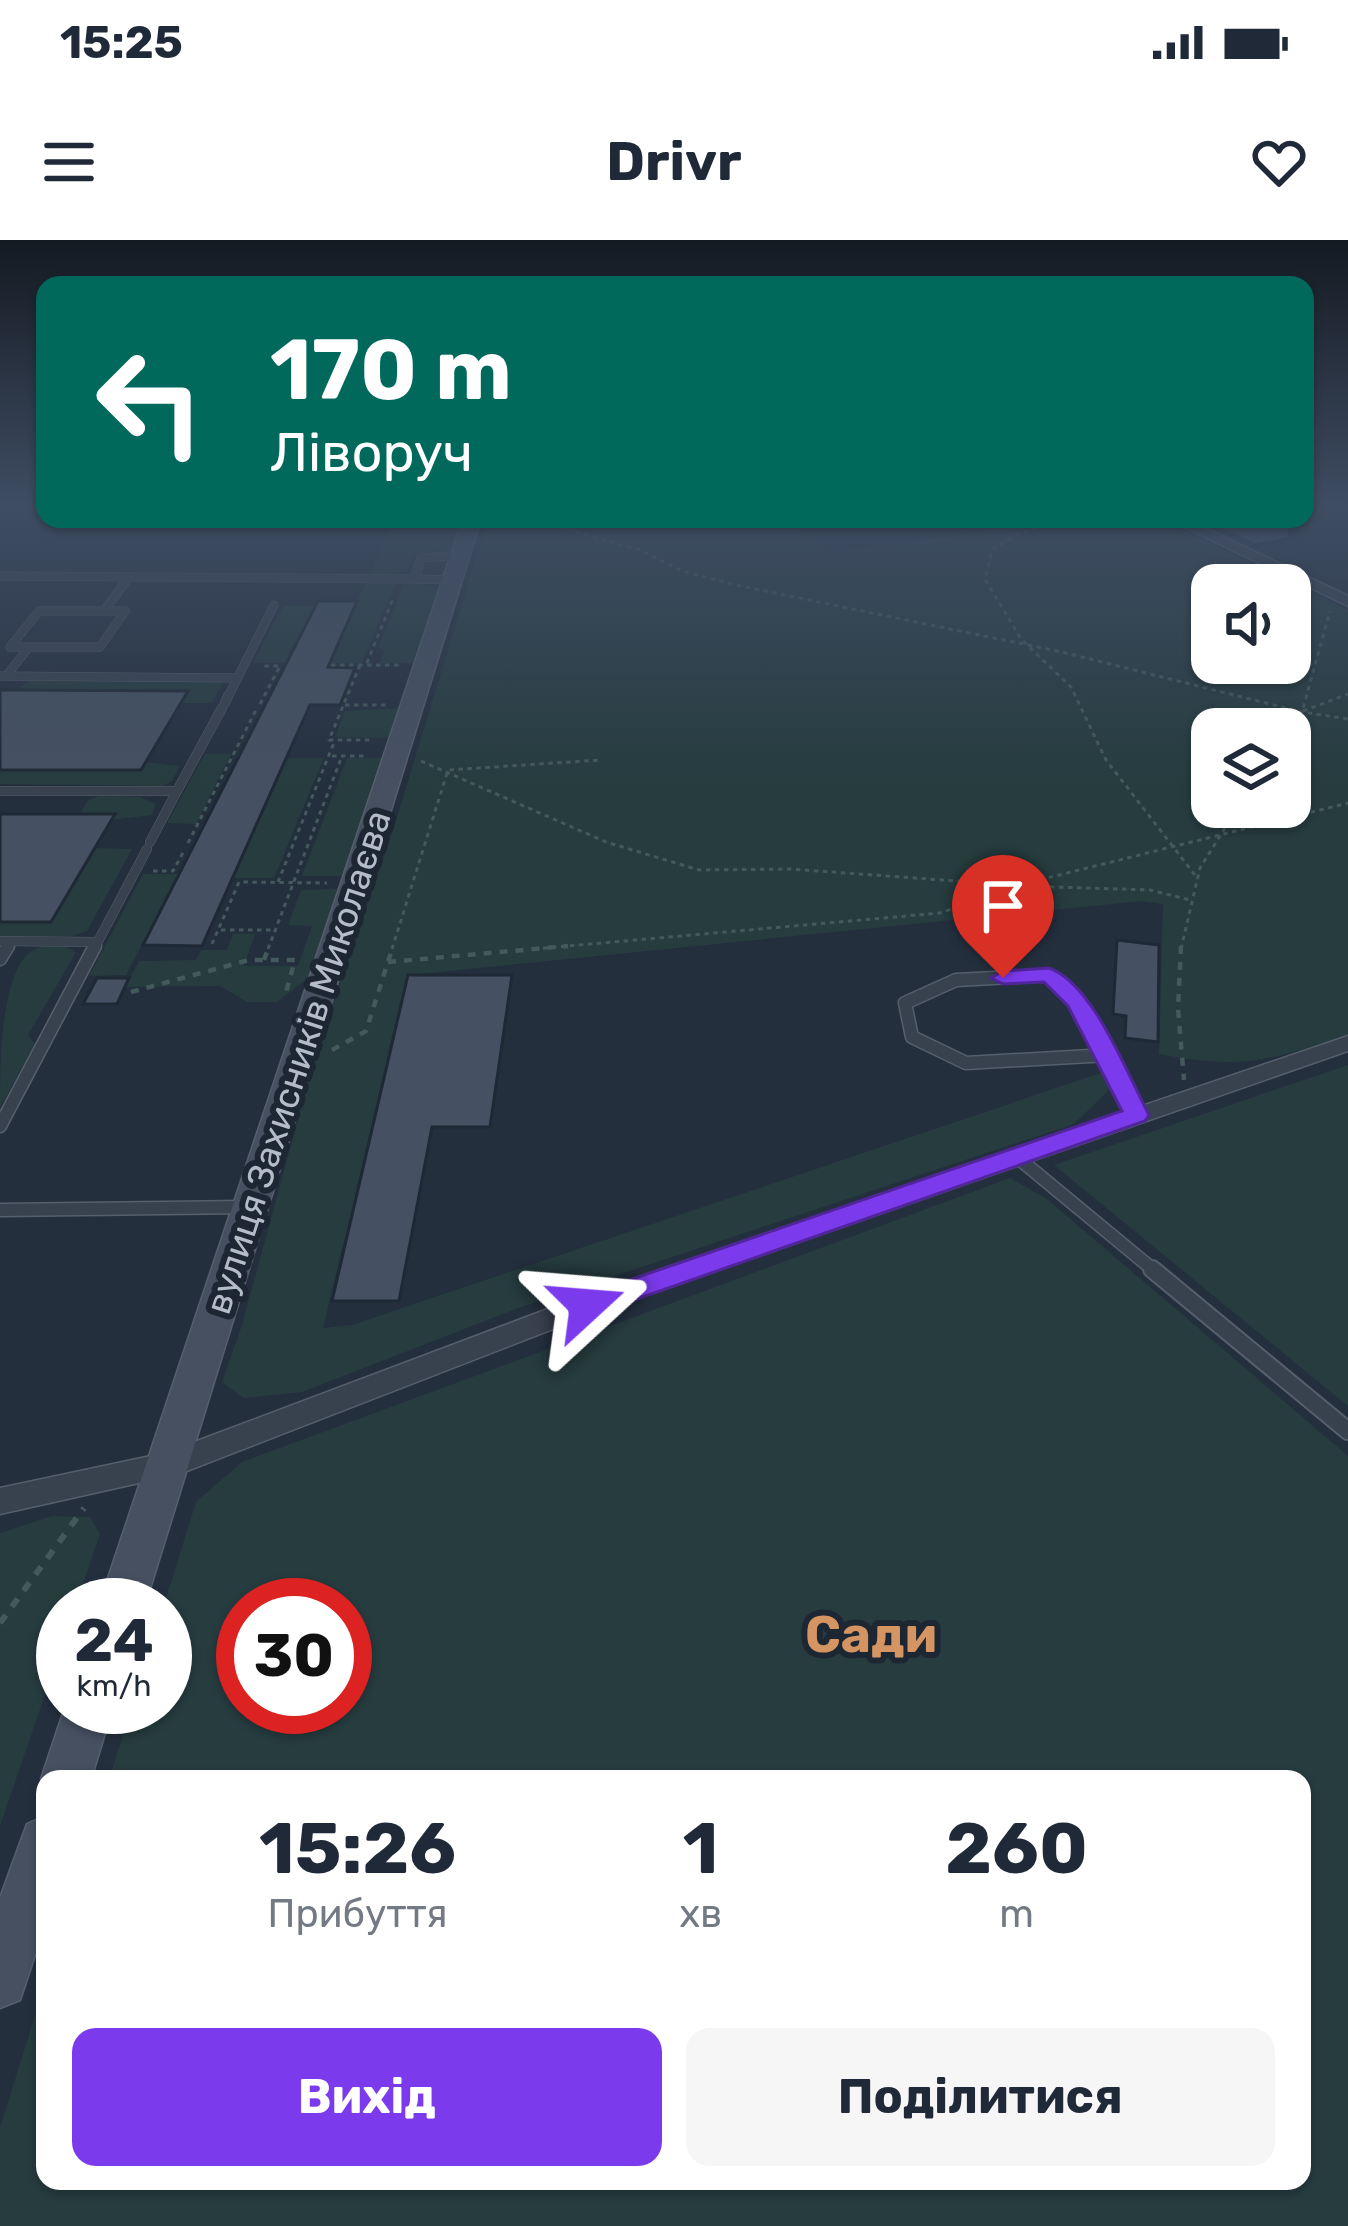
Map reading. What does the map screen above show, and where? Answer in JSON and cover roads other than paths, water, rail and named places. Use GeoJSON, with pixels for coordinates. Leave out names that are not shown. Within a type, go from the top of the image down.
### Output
{"type":"FeatureCollection","features":[{"type":"Feature","properties":{"kind":"street","name":"вулиця Захисників Миколаєва"},"geometry":{"type":"LineString","coordinates":[[131,1578],[447,597]]}},
{"type":"Feature","properties":{"kind":"street"},"geometry":{"type":"LineString","coordinates":[[0,1502],[168,1465],[587,1305],[1348,1043]]}},
{"type":"Feature","properties":{"kind":"street"},"geometry":{"type":"LineString","coordinates":[[68,1770],[80,1734]]}},
{"type":"Feature","properties":{"kind":"street"},"geometry":{"type":"LineString","coordinates":[[0,1979],[36,1869]]}},
{"type":"Feature","properties":{"kind":"lane"},"geometry":{"type":"LineString","coordinates":[[104,611],[115,597]]}},
{"type":"Feature","properties":{"kind":"lane"},"geometry":{"type":"LineString","coordinates":[[0,1126],[274,605]]}},
{"type":"Feature","properties":{"kind":"lane"},"geometry":{"type":"LineString","coordinates":[[39,611],[104,611],[125,611],[100,646],[10,647],[39,611]]}},
{"type":"Feature","properties":{"kind":"lane"},"geometry":{"type":"LineString","coordinates":[[3,676],[29,647]]}},
{"type":"Feature","properties":{"kind":"lane"},"geometry":{"type":"LineString","coordinates":[[3,676],[238,678]]}},
{"type":"Feature","properties":{"kind":"lane"},"geometry":{"type":"LineString","coordinates":[[0,791],[177,791]]}},
{"type":"Feature","properties":{"kind":"lane"},"geometry":{"type":"LineString","coordinates":[[0,958],[5,941],[98,942]]}},
{"type":"Feature","properties":{"kind":"lane"},"geometry":{"type":"LineString","coordinates":[[1108,1055],[966,1063],[912,1037],[905,1004],[956,980],[1049,975],[1078,1003],[1108,1055],[1136,1115]]}},
{"type":"Feature","properties":{"kind":"lane"},"geometry":{"type":"LineString","coordinates":[[1017,1156],[1348,1431]]}},
{"type":"Feature","properties":{"kind":"lane"},"geometry":{"type":"LineString","coordinates":[[0,1210],[248,1207]]}},
{"type":"Feature","properties":{"kind":"district","name":"Сади"},"geometry":{"type":"Point","coordinates":[871,1634]}}]}
